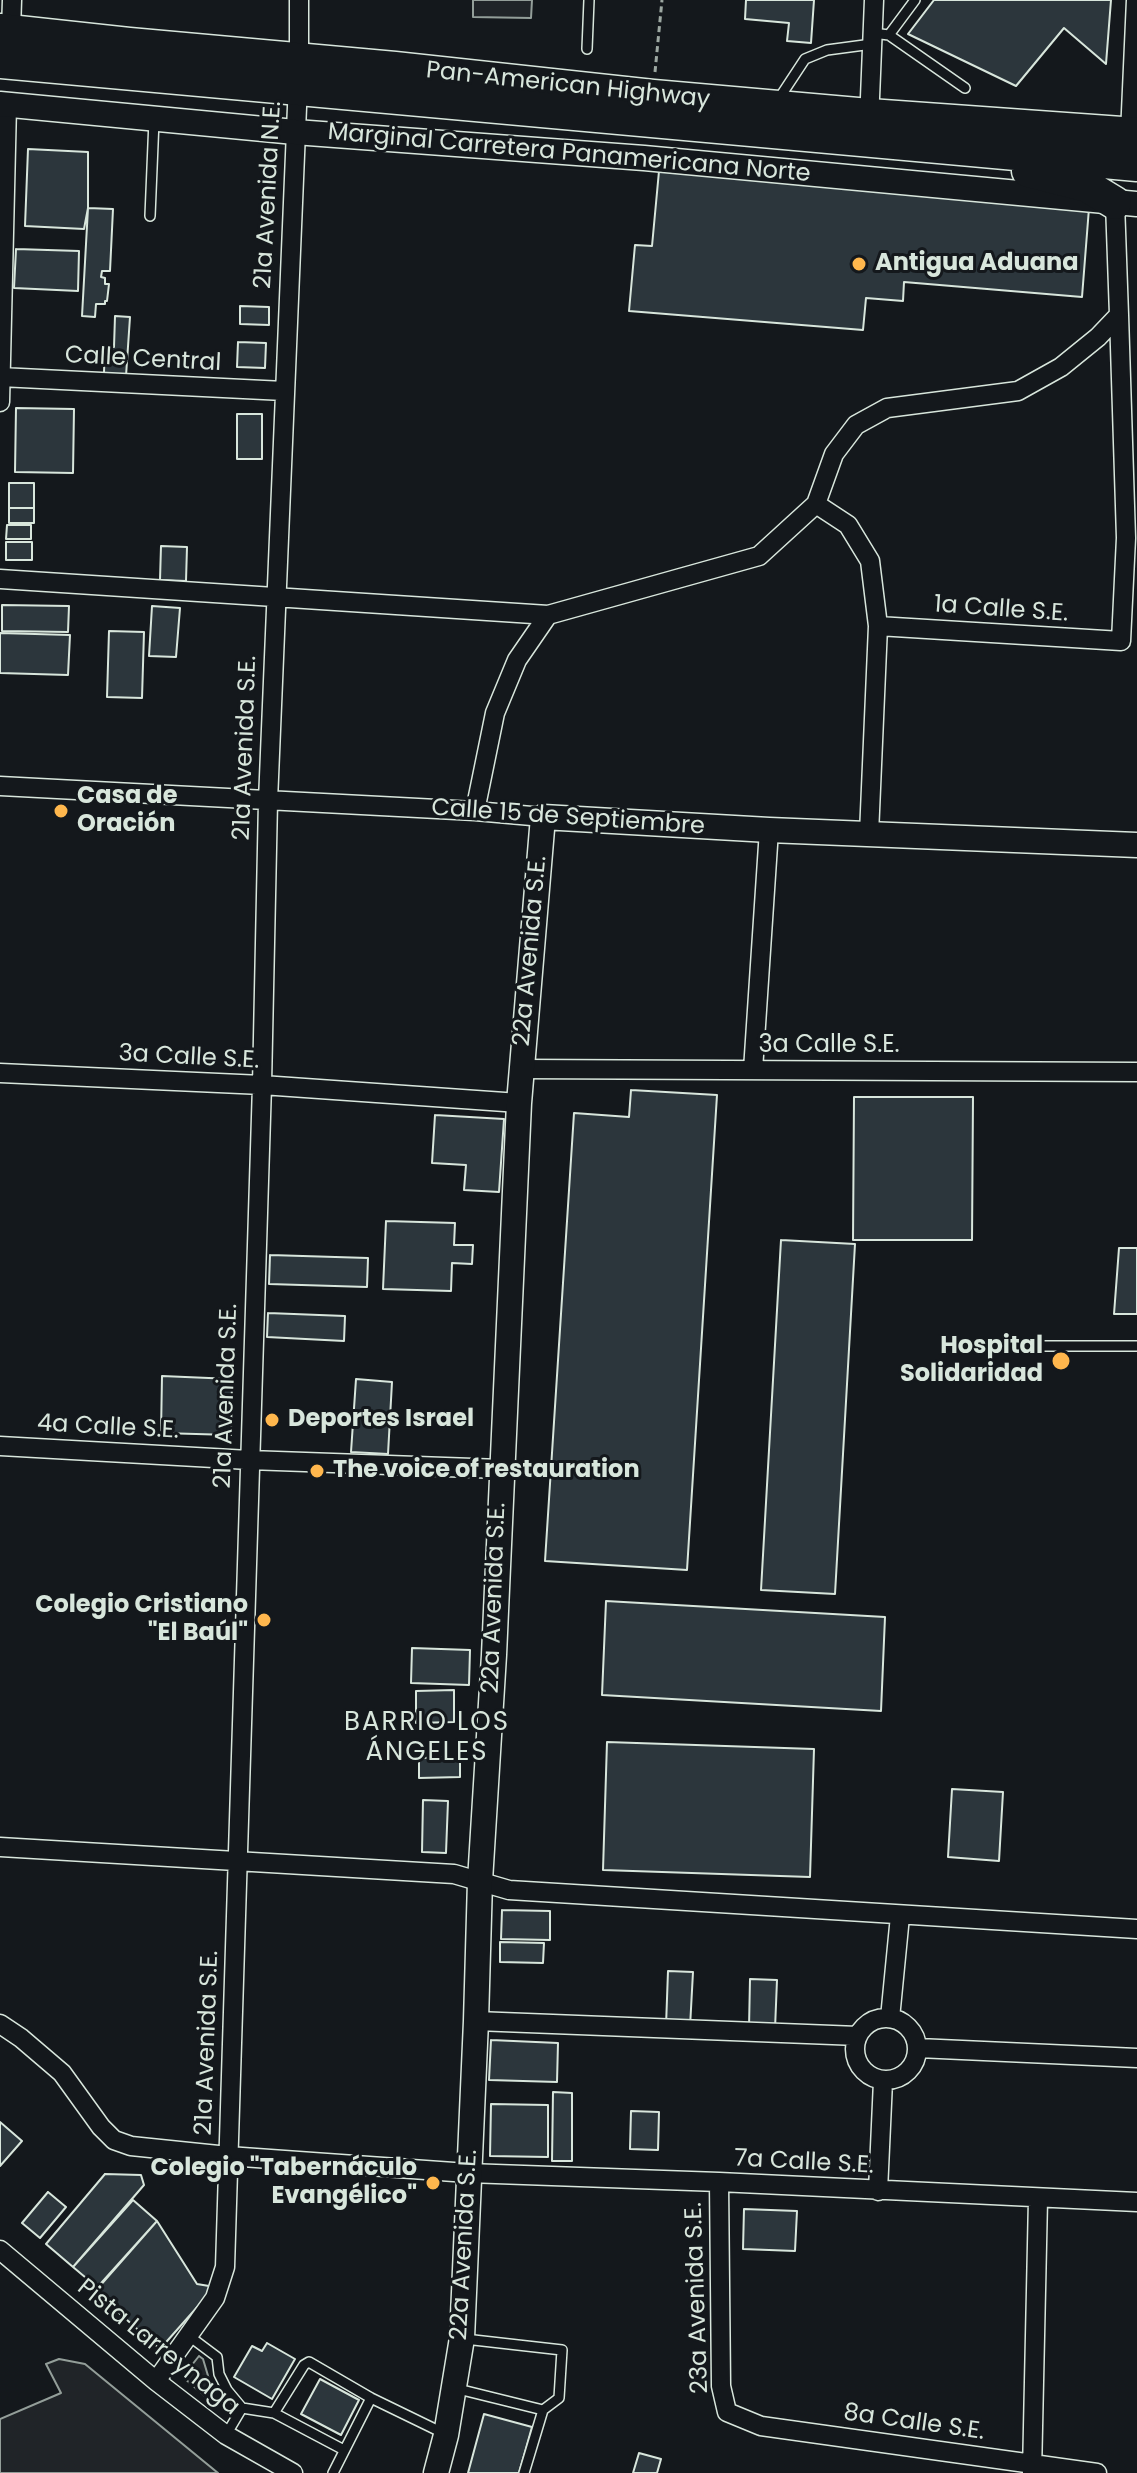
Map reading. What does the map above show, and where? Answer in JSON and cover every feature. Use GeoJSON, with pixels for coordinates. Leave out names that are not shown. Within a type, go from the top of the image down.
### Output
{"type":"FeatureCollection","features":[{"type":"Feature","properties":{"kind":"highway","name":"Pan-American Highway"},"geometry":{"type":"LineString","coordinates":[[8,20],[298,74],[869,128],[1137,165]]}},
{"type":"Feature","properties":{"kind":"highway","name":"Pan-American Highway"},"geometry":{"type":"LineString","coordinates":[[0,62],[223,82],[298,74],[311,80],[353,80],[395,68],[774,106],[869,128],[1134,134]]}},
{"type":"Feature","properties":{"kind":"highway"},"geometry":{"type":"LineString","coordinates":[[869,128],[915,160],[1035,172],[1087,186],[1126,204]]}},
{"type":"Feature","properties":{"kind":"street","name":"21a Avenida N.E."},"geometry":{"type":"LineString","coordinates":[[284,391],[299,0]]}},
{"type":"Feature","properties":{"kind":"street"},"geometry":{"type":"LineString","coordinates":[[869,128],[878,37],[874,0]]}},
{"type":"Feature","properties":{"kind":"street"},"geometry":{"type":"LineString","coordinates":[[1134,134],[1136,0]]}},
{"type":"Feature","properties":{"kind":"street"},"geometry":{"type":"LineString","coordinates":[[0,402],[3,105]]}},
{"type":"Feature","properties":{"kind":"street","name":"Marginal Carretera Panamericana Norte"},"geometry":{"type":"LineString","coordinates":[[3,105],[295,132],[644,158],[1126,204]]}},
{"type":"Feature","properties":{"kind":"street"},"geometry":{"type":"LineString","coordinates":[[0,579],[548,615],[759,556],[816,504],[834,454],[856,425],[887,408],[1018,391],[1061,367],[1098,337],[1119,315],[1126,204]]}},
{"type":"Feature","properties":{"kind":"street","name":"1a Calle S.E."},"geometry":{"type":"LineString","coordinates":[[878,626],[1121,641],[1126,538],[1119,315]]}},
{"type":"Feature","properties":{"kind":"street","name":"Calle Central"},"geometry":{"type":"LineString","coordinates":[[0,377],[284,391]]}},
{"type":"Feature","properties":{"kind":"street","name":"21a Avenida S.E."},"geometry":{"type":"LineString","coordinates":[[156,2381],[215,2298],[225,2267],[268,801],[284,391]]}},
{"type":"Feature","properties":{"kind":"street"},"geometry":{"type":"LineString","coordinates":[[816,504],[848,525],[870,561],[878,626],[869,834]]}},
{"type":"Feature","properties":{"kind":"street"},"geometry":{"type":"LineString","coordinates":[[475,811],[495,713],[517,660],[548,615]]}},
{"type":"Feature","properties":{"kind":"street","name":"Calle 15 de Septiembre"},"geometry":{"type":"LineString","coordinates":[[0,786],[769,830],[1137,845]]}},
{"type":"Feature","properties":{"kind":"street","name":"22a Avenida S.E."},"geometry":{"type":"LineString","coordinates":[[436,2473],[446,2435],[462,2338],[480,1881],[494,1655],[519,1103],[543,817]]}},
{"type":"Feature","properties":{"kind":"street"},"geometry":{"type":"LineString","coordinates":[[753,1070],[769,830]]}},
{"type":"Feature","properties":{"kind":"street","name":"3a Calle S.E."},"geometry":{"type":"LineString","coordinates":[[521,1069],[1137,1072]]}},
{"type":"Feature","properties":{"kind":"street","name":"3a Calle S.E."},"geometry":{"type":"LineString","coordinates":[[0,1073],[262,1085],[519,1103]]}},
{"type":"Feature","properties":{"kind":"street","name":"4a Calle S.E."},"geometry":{"type":"LineString","coordinates":[[0,1446],[249,1460],[501,1469]]}},
{"type":"Feature","properties":{"kind":"street"},"geometry":{"type":"LineString","coordinates":[[0,1847],[454,1874],[509,1890],[1137,1929]]}},
{"type":"Feature","properties":{"kind":"street"},"geometry":{"type":"LineString","coordinates":[[890,2018],[900,1916]]}},
{"type":"Feature","properties":{"kind":"street"},"geometry":{"type":"LineString","coordinates":[[890,2018],[910,2028],[918,2048],[916,2061],[908,2072],[897,2079],[883,2081],[862,2070],[856,2060],[855,2048],[858,2036],[871,2022],[890,2018]]}},
{"type":"Feature","properties":{"kind":"street"},"geometry":{"type":"LineString","coordinates":[[476,2021],[858,2036]]}},
{"type":"Feature","properties":{"kind":"street","name":"7a Calle S.E."},"geometry":{"type":"LineString","coordinates":[[0,2024],[62,2073],[114,2140],[131,2146],[468,2173],[1137,2202]]}},
{"type":"Feature","properties":{"kind":"street"},"geometry":{"type":"LineString","coordinates":[[918,2048],[1137,2058]]}},
{"type":"Feature","properties":{"kind":"street"},"geometry":{"type":"LineString","coordinates":[[878,2191],[883,2081]]}},
{"type":"Feature","properties":{"kind":"street","name":"23a Avenida S.E."},"geometry":{"type":"LineString","coordinates":[[719,2182],[721,2386],[727,2412]]}},
{"type":"Feature","properties":{"kind":"street"},"geometry":{"type":"LineString","coordinates":[[1032,2468],[1038,2199]]}},
{"type":"Feature","properties":{"kind":"street","name":"Pista Larreynaga"},"geometry":{"type":"LineString","coordinates":[[0,2250],[156,2381],[226,2435],[293,2473]]}},
{"type":"Feature","properties":{"kind":"street","name":"8a Calle S.E."},"geometry":{"type":"LineString","coordinates":[[727,2412],[761,2426],[1032,2468],[1097,2473]]}},
{"type":"Feature","properties":{"kind":"lane"},"geometry":{"type":"LineString","coordinates":[[587,49],[589,0]]}},
{"type":"Feature","properties":{"kind":"lane"},"geometry":{"type":"LineString","coordinates":[[774,106],[805,59],[878,37],[915,0]]}},
{"type":"Feature","properties":{"kind":"lane"},"geometry":{"type":"LineString","coordinates":[[878,37],[965,88]]}},
{"type":"Feature","properties":{"kind":"lane"},"geometry":{"type":"LineString","coordinates":[[150,216],[154,119]]}},
{"type":"Feature","properties":{"kind":"lane"},"geometry":{"type":"LineString","coordinates":[[1008,1346],[1137,1346]]}},
{"type":"Feature","properties":{"kind":"lane"},"geometry":{"type":"LineString","coordinates":[[189,2336],[217,2357],[219,2374],[242,2408],[274,2413],[344,2450]]}},
{"type":"Feature","properties":{"kind":"lane"},"geometry":{"type":"LineString","coordinates":[[462,2338],[562,2350],[559,2398],[543,2410],[524,2473]]}},
{"type":"Feature","properties":{"kind":"lane"},"geometry":{"type":"LineString","coordinates":[[274,2413],[304,2365],[309,2362],[371,2398],[446,2435]]}},
{"type":"Feature","properties":{"kind":"lane"},"geometry":{"type":"LineString","coordinates":[[454,2388],[543,2410]]}},
{"type":"Feature","properties":{"kind":"lane"},"geometry":{"type":"LineString","coordinates":[[333,2473],[371,2398]]}},
{"type":"Feature","properties":{"kind":"lane"},"geometry":{"type":"LineString","coordinates":[[226,2435],[242,2408]]}},
{"type":"Feature","properties":{"kind":"path"},"geometry":{"type":"LineString","coordinates":[[653,96],[662,0]]}},
{"type":"Feature","properties":{"kind":"shaded area"},"geometry":{"type":"Polygon","coordinates":[[[473,0],[532,0],[531,18],[473,17],[473,0]]]}},
{"type":"Feature","properties":{"kind":"shaded area"},"geometry":{"type":"Polygon","coordinates":[[[199,2356],[203,2359],[212,2389],[209,2397],[184,2378],[199,2356]]]}},
{"type":"Feature","properties":{"kind":"shaded area"},"geometry":{"type":"Polygon","coordinates":[[[59,2359],[85,2364],[218,2473],[0,2473],[0,2419],[61,2393],[46,2364],[59,2359]]]}},
{"type":"Feature","properties":{"kind":"building"},"geometry":{"type":"Polygon","coordinates":[[[746,0],[814,0],[811,43],[787,41],[789,23],[745,19],[746,0]]]}},
{"type":"Feature","properties":{"kind":"building"},"geometry":{"type":"Polygon","coordinates":[[[934,0],[1111,0],[1106,64],[1064,28],[1016,86],[908,34],[934,0]]]}},
{"type":"Feature","properties":{"kind":"building"},"geometry":{"type":"Polygon","coordinates":[[[28,149],[88,152],[88,208],[84,229],[25,226],[28,149]]]}},
{"type":"Feature","properties":{"kind":"building","name":"Antigua Aduana"},"geometry":{"type":"Polygon","coordinates":[[[659,171],[1089,208],[1082,297],[904,282],[903,301],[866,298],[863,330],[629,311],[635,245],[652,246],[659,171]]]}},
{"type":"Feature","properties":{"kind":"building"},"geometry":{"type":"Polygon","coordinates":[[[88,208],[113,209],[110,271],[102,271],[101,277],[105,278],[105,284],[109,284],[107,301],[96,304],[95,317],[82,316],[88,208]]]}},
{"type":"Feature","properties":{"kind":"building"},"geometry":{"type":"Polygon","coordinates":[[[16,249],[79,251],[78,291],[14,288],[16,249]]]}},
{"type":"Feature","properties":{"kind":"building"},"geometry":{"type":"Polygon","coordinates":[[[240,306],[269,307],[269,325],[240,324],[240,306]]]}},
{"type":"Feature","properties":{"kind":"building"},"geometry":{"type":"Polygon","coordinates":[[[115,316],[130,317],[126,376],[105,375],[104,372],[105,347],[114,347],[115,316]]]}},
{"type":"Feature","properties":{"kind":"building"},"geometry":{"type":"Polygon","coordinates":[[[238,342],[266,343],[265,368],[237,367],[238,342]]]}},
{"type":"Feature","properties":{"kind":"building"},"geometry":{"type":"Polygon","coordinates":[[[16,408],[74,409],[73,473],[15,472],[16,408]]]}},
{"type":"Feature","properties":{"kind":"building"},"geometry":{"type":"Polygon","coordinates":[[[237,414],[262,414],[262,459],[237,459],[237,414]]]}},
{"type":"Feature","properties":{"kind":"building"},"geometry":{"type":"Polygon","coordinates":[[[9,483],[34,483],[34,508],[9,508],[9,483]]]}},
{"type":"Feature","properties":{"kind":"building"},"geometry":{"type":"Polygon","coordinates":[[[9,508],[34,508],[34,523],[9,523],[9,508]]]}},
{"type":"Feature","properties":{"kind":"building"},"geometry":{"type":"Polygon","coordinates":[[[7,525],[31,525],[31,539],[6,539],[7,525]]]}},
{"type":"Feature","properties":{"kind":"building"},"geometry":{"type":"Polygon","coordinates":[[[6,542],[32,542],[32,560],[6,560],[6,542]]]}},
{"type":"Feature","properties":{"kind":"building"},"geometry":{"type":"Polygon","coordinates":[[[161,546],[187,547],[186,581],[160,580],[161,546]]]}},
{"type":"Feature","properties":{"kind":"building"},"geometry":{"type":"Polygon","coordinates":[[[2,605],[69,606],[68,632],[2,631],[2,605]]]}},
{"type":"Feature","properties":{"kind":"building"},"geometry":{"type":"Polygon","coordinates":[[[152,606],[180,608],[176,657],[149,656],[152,606]]]}},
{"type":"Feature","properties":{"kind":"building"},"geometry":{"type":"Polygon","coordinates":[[[109,631],[144,632],[142,698],[107,697],[109,631]]]}},
{"type":"Feature","properties":{"kind":"building"},"geometry":{"type":"Polygon","coordinates":[[[0,633],[70,635],[68,675],[0,673],[0,633]]]}},
{"type":"Feature","properties":{"kind":"building"},"geometry":{"type":"Polygon","coordinates":[[[631,1090],[717,1095],[687,1570],[545,1561],[574,1113],[629,1117],[631,1090]]]}},
{"type":"Feature","properties":{"kind":"building"},"geometry":{"type":"Polygon","coordinates":[[[854,1097],[973,1097],[972,1240],[853,1240],[854,1097]]]}},
{"type":"Feature","properties":{"kind":"building"},"geometry":{"type":"Polygon","coordinates":[[[435,1115],[504,1119],[499,1192],[464,1190],[466,1165],[432,1163],[435,1115]]]}},
{"type":"Feature","properties":{"kind":"building"},"geometry":{"type":"Polygon","coordinates":[[[386,1221],[455,1223],[454,1245],[473,1245],[472,1264],[452,1263],[451,1291],[383,1289],[386,1221]]]}},
{"type":"Feature","properties":{"kind":"building"},"geometry":{"type":"Polygon","coordinates":[[[781,1240],[855,1244],[835,1594],[761,1590],[781,1240]]]}},
{"type":"Feature","properties":{"kind":"building"},"geometry":{"type":"Polygon","coordinates":[[[1119,1248],[1137,1248],[1137,1314],[1114,1314],[1119,1248]]]}},
{"type":"Feature","properties":{"kind":"building"},"geometry":{"type":"Polygon","coordinates":[[[270,1255],[368,1258],[367,1287],[269,1284],[270,1255]]]}},
{"type":"Feature","properties":{"kind":"building"},"geometry":{"type":"Polygon","coordinates":[[[268,1313],[345,1316],[344,1341],[267,1337],[268,1313]]]}},
{"type":"Feature","properties":{"kind":"building"},"geometry":{"type":"Polygon","coordinates":[[[162,1376],[232,1379],[231,1435],[161,1433],[162,1376]]]}},
{"type":"Feature","properties":{"kind":"building"},"geometry":{"type":"Polygon","coordinates":[[[356,1379],[392,1382],[388,1454],[351,1452],[356,1379]]]}},
{"type":"Feature","properties":{"kind":"building"},"geometry":{"type":"Polygon","coordinates":[[[606,1601],[885,1617],[881,1711],[602,1695],[606,1601]]]}},
{"type":"Feature","properties":{"kind":"building"},"geometry":{"type":"Polygon","coordinates":[[[412,1648],[470,1650],[469,1685],[411,1683],[412,1648]]]}},
{"type":"Feature","properties":{"kind":"building"},"geometry":{"type":"Polygon","coordinates":[[[454,1690],[454,1722],[416,1723],[416,1691],[454,1690]]]}},
{"type":"Feature","properties":{"kind":"building"},"geometry":{"type":"Polygon","coordinates":[[[607,1742],[814,1749],[810,1877],[603,1870],[607,1742]]]}},
{"type":"Feature","properties":{"kind":"building"},"geometry":{"type":"Polygon","coordinates":[[[460,1757],[460,1777],[419,1778],[419,1758],[460,1757]]]}},
{"type":"Feature","properties":{"kind":"building"},"geometry":{"type":"Polygon","coordinates":[[[952,1789],[1003,1792],[999,1861],[948,1857],[952,1789]]]}},
{"type":"Feature","properties":{"kind":"building"},"geometry":{"type":"Polygon","coordinates":[[[423,1800],[448,1801],[446,1853],[422,1852],[423,1800]]]}},
{"type":"Feature","properties":{"kind":"building"},"geometry":{"type":"Polygon","coordinates":[[[502,1910],[550,1911],[550,1940],[501,1939],[502,1910]]]}},
{"type":"Feature","properties":{"kind":"building"},"geometry":{"type":"Polygon","coordinates":[[[500,1942],[544,1943],[543,1963],[500,1962],[500,1942]]]}},
{"type":"Feature","properties":{"kind":"building"},"geometry":{"type":"Polygon","coordinates":[[[668,1971],[693,1972],[690,2027],[666,2026],[668,1971]]]}},
{"type":"Feature","properties":{"kind":"building"},"geometry":{"type":"Polygon","coordinates":[[[750,1979],[777,1980],[775,2029],[749,2028],[750,1979]]]}},
{"type":"Feature","properties":{"kind":"building"},"geometry":{"type":"Polygon","coordinates":[[[491,2040],[558,2043],[557,2082],[489,2080],[491,2040]]]}},
{"type":"Feature","properties":{"kind":"building"},"geometry":{"type":"Polygon","coordinates":[[[553,2092],[572,2093],[572,2161],[552,2161],[553,2092]]]}},
{"type":"Feature","properties":{"kind":"building"},"geometry":{"type":"Polygon","coordinates":[[[491,2104],[548,2105],[548,2157],[490,2156],[491,2104]]]}},
{"type":"Feature","properties":{"kind":"building"},"geometry":{"type":"Polygon","coordinates":[[[631,2111],[659,2112],[658,2150],[630,2149],[631,2111]]]}},
{"type":"Feature","properties":{"kind":"building"},"geometry":{"type":"Polygon","coordinates":[[[0,2122],[22,2141],[0,2166],[0,2122]]]}},
{"type":"Feature","properties":{"kind":"building"},"geometry":{"type":"Polygon","coordinates":[[[105,2174],[141,2175],[144,2185],[73,2267],[46,2244],[105,2174]]]}},
{"type":"Feature","properties":{"kind":"building"},"geometry":{"type":"Polygon","coordinates":[[[48,2192],[66,2207],[40,2238],[22,2223],[48,2192]]]}},
{"type":"Feature","properties":{"kind":"building"},"geometry":{"type":"Polygon","coordinates":[[[133,2200],[157,2221],[98,2288],[73,2267],[133,2200]]]}},
{"type":"Feature","properties":{"kind":"building"},"geometry":{"type":"Polygon","coordinates":[[[744,2209],[797,2211],[795,2251],[743,2249],[744,2209]]]}},
{"type":"Feature","properties":{"kind":"building"},"geometry":{"type":"Polygon","coordinates":[[[157,2221],[197,2284],[215,2287],[160,2349],[94,2291],[157,2221]]]}},
{"type":"Feature","properties":{"kind":"building"},"geometry":{"type":"Polygon","coordinates":[[[267,2343],[295,2359],[272,2399],[234,2377],[252,2346],[262,2351],[267,2343]]]}},
{"type":"Feature","properties":{"kind":"building"},"geometry":{"type":"Polygon","coordinates":[[[320,2379],[359,2400],[341,2435],[301,2414],[320,2379]]]}},
{"type":"Feature","properties":{"kind":"building"},"geometry":{"type":"Polygon","coordinates":[[[484,2414],[532,2427],[519,2473],[468,2473],[484,2414]]]}},
{"type":"Feature","properties":{"kind":"building"},"geometry":{"type":"Polygon","coordinates":[[[639,2453],[661,2459],[657,2473],[633,2473],[639,2453]]]}},
{"type":"Feature","properties":{"kind":"place","name":"Antigua Aduana"},"geometry":{"type":"Point","coordinates":[859,264]}},
{"type":"Feature","properties":{"kind":"place","name":"Casa de Oración"},"geometry":{"type":"Point","coordinates":[61,811]}},
{"type":"Feature","properties":{"kind":"place","name":"Hospital Solidaridad"},"geometry":{"type":"Point","coordinates":[1061,1361]}},
{"type":"Feature","properties":{"kind":"place","name":"Deportes Israel"},"geometry":{"type":"Point","coordinates":[272,1420]}},
{"type":"Feature","properties":{"kind":"place","name":"The voice of restauration"},"geometry":{"type":"Point","coordinates":[317,1471]}},
{"type":"Feature","properties":{"kind":"place","name":"Colegio Cristiano \"El Baúl\""},"geometry":{"type":"Point","coordinates":[264,1620]}},
{"type":"Feature","properties":{"kind":"place","name":"Colegio \"Tabernáculo Evangélico\""},"geometry":{"type":"Point","coordinates":[433,2183]}},
{"type":"Feature","properties":{"kind":"district","name":"BARRIO LOS ÁNGELES"},"geometry":{"type":"Point","coordinates":[427,1738]}}]}
